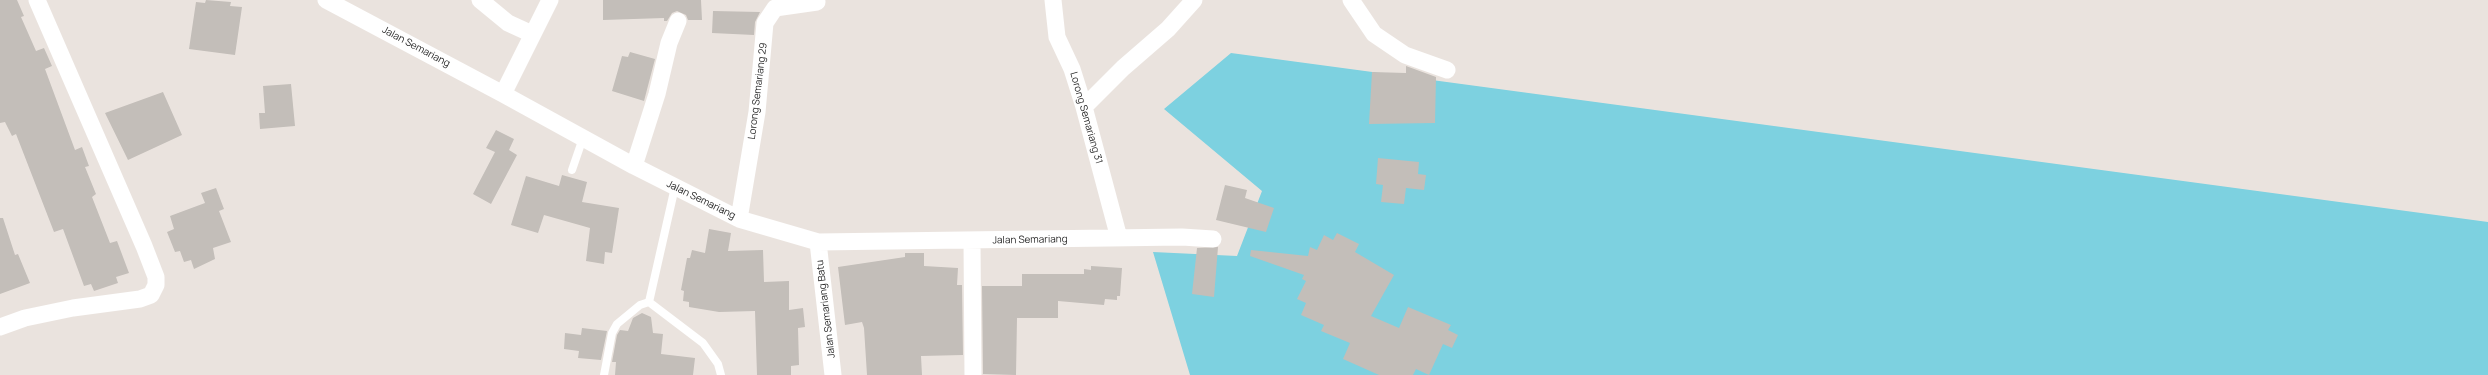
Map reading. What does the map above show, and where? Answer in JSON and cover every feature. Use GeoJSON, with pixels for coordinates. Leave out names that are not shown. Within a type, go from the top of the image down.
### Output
{"type":"FeatureCollection","features":[{"type":"Feature","properties":{"kind":"street"},"geometry":{"type":"LineString","coordinates":[[0,327],[25,318],[66,310],[140,299],[151,295],[156,285],[156,277],[144,246],[37,0]]}},
{"type":"Feature","properties":{"kind":"street","name":"Jalan Semariang"},"geometry":{"type":"LineString","coordinates":[[326,0],[503,94],[634,166],[739,219],[818,242],[1119,238],[1213,239]]}},
{"type":"Feature","properties":{"kind":"street"},"geometry":{"type":"LineString","coordinates":[[480,0],[508,23],[532,34]]}},
{"type":"Feature","properties":{"kind":"street"},"geometry":{"type":"LineString","coordinates":[[503,94],[550,0]]}},
{"type":"Feature","properties":{"kind":"street","name":"Lorong Semariang 31"},"geometry":{"type":"LineString","coordinates":[[1053,0],[1057,37],[1072,69],[1084,107],[1119,238]]}},
{"type":"Feature","properties":{"kind":"street"},"geometry":{"type":"LineString","coordinates":[[1084,107],[1123,68],[1168,29],[1194,0]]}},
{"type":"Feature","properties":{"kind":"street"},"geometry":{"type":"LineString","coordinates":[[1351,0],[1374,34],[1405,55],[1447,70]]}},
{"type":"Feature","properties":{"kind":"street","name":"Lorong Semariang 29"},"geometry":{"type":"LineString","coordinates":[[739,219],[757,112],[765,24],[775,8],[817,2]]}},
{"type":"Feature","properties":{"kind":"street"},"geometry":{"type":"LineString","coordinates":[[634,166],[657,94],[670,43],[678,21]]}},
{"type":"Feature","properties":{"kind":"street"},"geometry":{"type":"LineString","coordinates":[[972,241],[973,375]]}},
{"type":"Feature","properties":{"kind":"street","name":"Jalan Semariang Batu"},"geometry":{"type":"LineString","coordinates":[[818,242],[834,375]]}},
{"type":"Feature","properties":{"kind":"lane"},"geometry":{"type":"LineString","coordinates":[[572,170],[583,138]]}},
{"type":"Feature","properties":{"kind":"lane"},"geometry":{"type":"LineString","coordinates":[[649,302],[675,187]]}},
{"type":"Feature","properties":{"kind":"lane"},"geometry":{"type":"LineString","coordinates":[[604,375],[612,333],[617,324],[640,305],[649,302]]}},
{"type":"Feature","properties":{"kind":"lane"},"geometry":{"type":"LineString","coordinates":[[649,302],[703,343],[718,364],[721,375]]}},
{"type":"Feature","properties":{"kind":"water"},"geometry":{"type":"Polygon","coordinates":[[[1231,53],[2488,222],[2488,375],[1190,375],[1153,252],[1237,256],[1262,191],[1164,109],[1231,53]]]}},
{"type":"Feature","properties":{"kind":"building"},"geometry":{"type":"Polygon","coordinates":[[[0,0],[17,0],[24,16],[21,17],[36,51],[44,48],[52,66],[45,69],[75,150],[82,147],[89,166],[85,167],[96,194],[92,197],[110,243],[117,241],[129,273],[116,277],[118,283],[94,291],[91,284],[84,286],[63,229],[54,232],[16,134],[12,136],[5,122],[0,123],[0,0]]]}},
{"type":"Feature","properties":{"kind":"building"},"geometry":{"type":"Polygon","coordinates":[[[206,0],[231,2],[230,6],[242,7],[235,55],[189,49],[196,2],[205,3],[206,0]]]}},
{"type":"Feature","properties":{"kind":"building"},"geometry":{"type":"Polygon","coordinates":[[[603,0],[701,0],[702,20],[688,20],[686,15],[677,11],[672,13],[667,21],[664,21],[664,18],[603,20],[603,0]]]}},
{"type":"Feature","properties":{"kind":"building"},"geometry":{"type":"Polygon","coordinates":[[[713,11],[760,12],[755,22],[754,35],[712,33],[713,11]]]}},
{"type":"Feature","properties":{"kind":"building"},"geometry":{"type":"Polygon","coordinates":[[[630,52],[655,59],[644,101],[612,91],[622,56],[628,57],[630,52]]]}},
{"type":"Feature","properties":{"kind":"building"},"geometry":{"type":"Polygon","coordinates":[[[1406,66],[1436,77],[1435,123],[1369,124],[1372,72],[1406,73],[1406,66]]]}},
{"type":"Feature","properties":{"kind":"building"},"geometry":{"type":"Polygon","coordinates":[[[291,84],[295,126],[260,129],[259,113],[265,113],[263,86],[291,84]]]}},
{"type":"Feature","properties":{"kind":"building"},"geometry":{"type":"Polygon","coordinates":[[[163,92],[182,135],[128,160],[105,113],[163,92]]]}},
{"type":"Feature","properties":{"kind":"building"},"geometry":{"type":"Polygon","coordinates":[[[496,130],[514,139],[509,150],[517,155],[491,204],[473,194],[495,152],[486,148],[496,130]]]}},
{"type":"Feature","properties":{"kind":"building"},"geometry":{"type":"Polygon","coordinates":[[[1378,158],[1419,162],[1418,174],[1426,175],[1424,190],[1406,188],[1404,204],[1381,202],[1383,185],[1376,184],[1378,158]]]}},
{"type":"Feature","properties":{"kind":"building"},"geometry":{"type":"Polygon","coordinates":[[[562,175],[587,182],[582,202],[619,208],[612,253],[605,252],[604,264],[586,261],[590,228],[544,215],[538,233],[511,225],[526,176],[559,186],[562,175]]]}},
{"type":"Feature","properties":{"kind":"building"},"geometry":{"type":"Polygon","coordinates":[[[1225,185],[1247,190],[1245,198],[1274,208],[1266,232],[1216,220],[1225,185]]]}},
{"type":"Feature","properties":{"kind":"building"},"geometry":{"type":"Polygon","coordinates":[[[216,188],[224,209],[219,211],[231,242],[213,248],[215,259],[194,269],[191,260],[184,262],[180,251],[175,252],[167,232],[174,229],[170,216],[205,203],[201,193],[216,188]]]}},
{"type":"Feature","properties":{"kind":"building"},"geometry":{"type":"Polygon","coordinates":[[[0,218],[3,218],[15,255],[18,254],[30,283],[0,294],[0,218]]]}},
{"type":"Feature","properties":{"kind":"building"},"geometry":{"type":"Polygon","coordinates":[[[709,229],[731,233],[728,251],[763,250],[764,282],[789,281],[789,310],[803,308],[805,327],[798,328],[799,365],[791,366],[791,375],[757,375],[755,311],[719,312],[689,307],[689,302],[683,301],[684,291],[681,290],[687,258],[690,258],[692,250],[705,253],[709,229]]]}},
{"type":"Feature","properties":{"kind":"building"},"geometry":{"type":"Polygon","coordinates":[[[1337,233],[1359,244],[1355,252],[1394,275],[1371,316],[1399,328],[1408,307],[1451,325],[1448,330],[1458,335],[1452,348],[1443,344],[1429,375],[1416,369],[1413,375],[1379,375],[1343,359],[1350,343],[1321,331],[1324,325],[1301,315],[1306,303],[1297,299],[1306,281],[1302,279],[1304,275],[1250,256],[1251,250],[1308,256],[1310,247],[1317,250],[1324,235],[1333,240],[1337,233]]]}},
{"type":"Feature","properties":{"kind":"building"},"geometry":{"type":"Polygon","coordinates":[[[1218,247],[1214,297],[1192,294],[1197,248],[1218,247]]]}},
{"type":"Feature","properties":{"kind":"building"},"geometry":{"type":"Polygon","coordinates":[[[905,253],[924,253],[924,266],[958,268],[957,285],[962,285],[963,355],[921,356],[922,375],[867,375],[864,328],[862,322],[845,325],[838,267],[905,257],[905,253]]]}},
{"type":"Feature","properties":{"kind":"building"},"geometry":{"type":"Polygon","coordinates":[[[1091,266],[1122,268],[1120,296],[1117,296],[1117,300],[1105,299],[1104,305],[1058,301],[1058,318],[1017,318],[1016,375],[983,374],[982,286],[1022,286],[1022,274],[1084,274],[1084,269],[1091,270],[1091,266]]]}},
{"type":"Feature","properties":{"kind":"building"},"geometry":{"type":"Polygon","coordinates":[[[642,313],[651,317],[653,333],[663,334],[661,354],[695,358],[693,375],[615,375],[616,362],[612,362],[617,335],[620,330],[628,331],[633,318],[642,313]]]}},
{"type":"Feature","properties":{"kind":"building"},"geometry":{"type":"Polygon","coordinates":[[[582,328],[607,331],[601,360],[578,358],[579,351],[564,349],[565,333],[581,335],[582,328]]]}}]}
